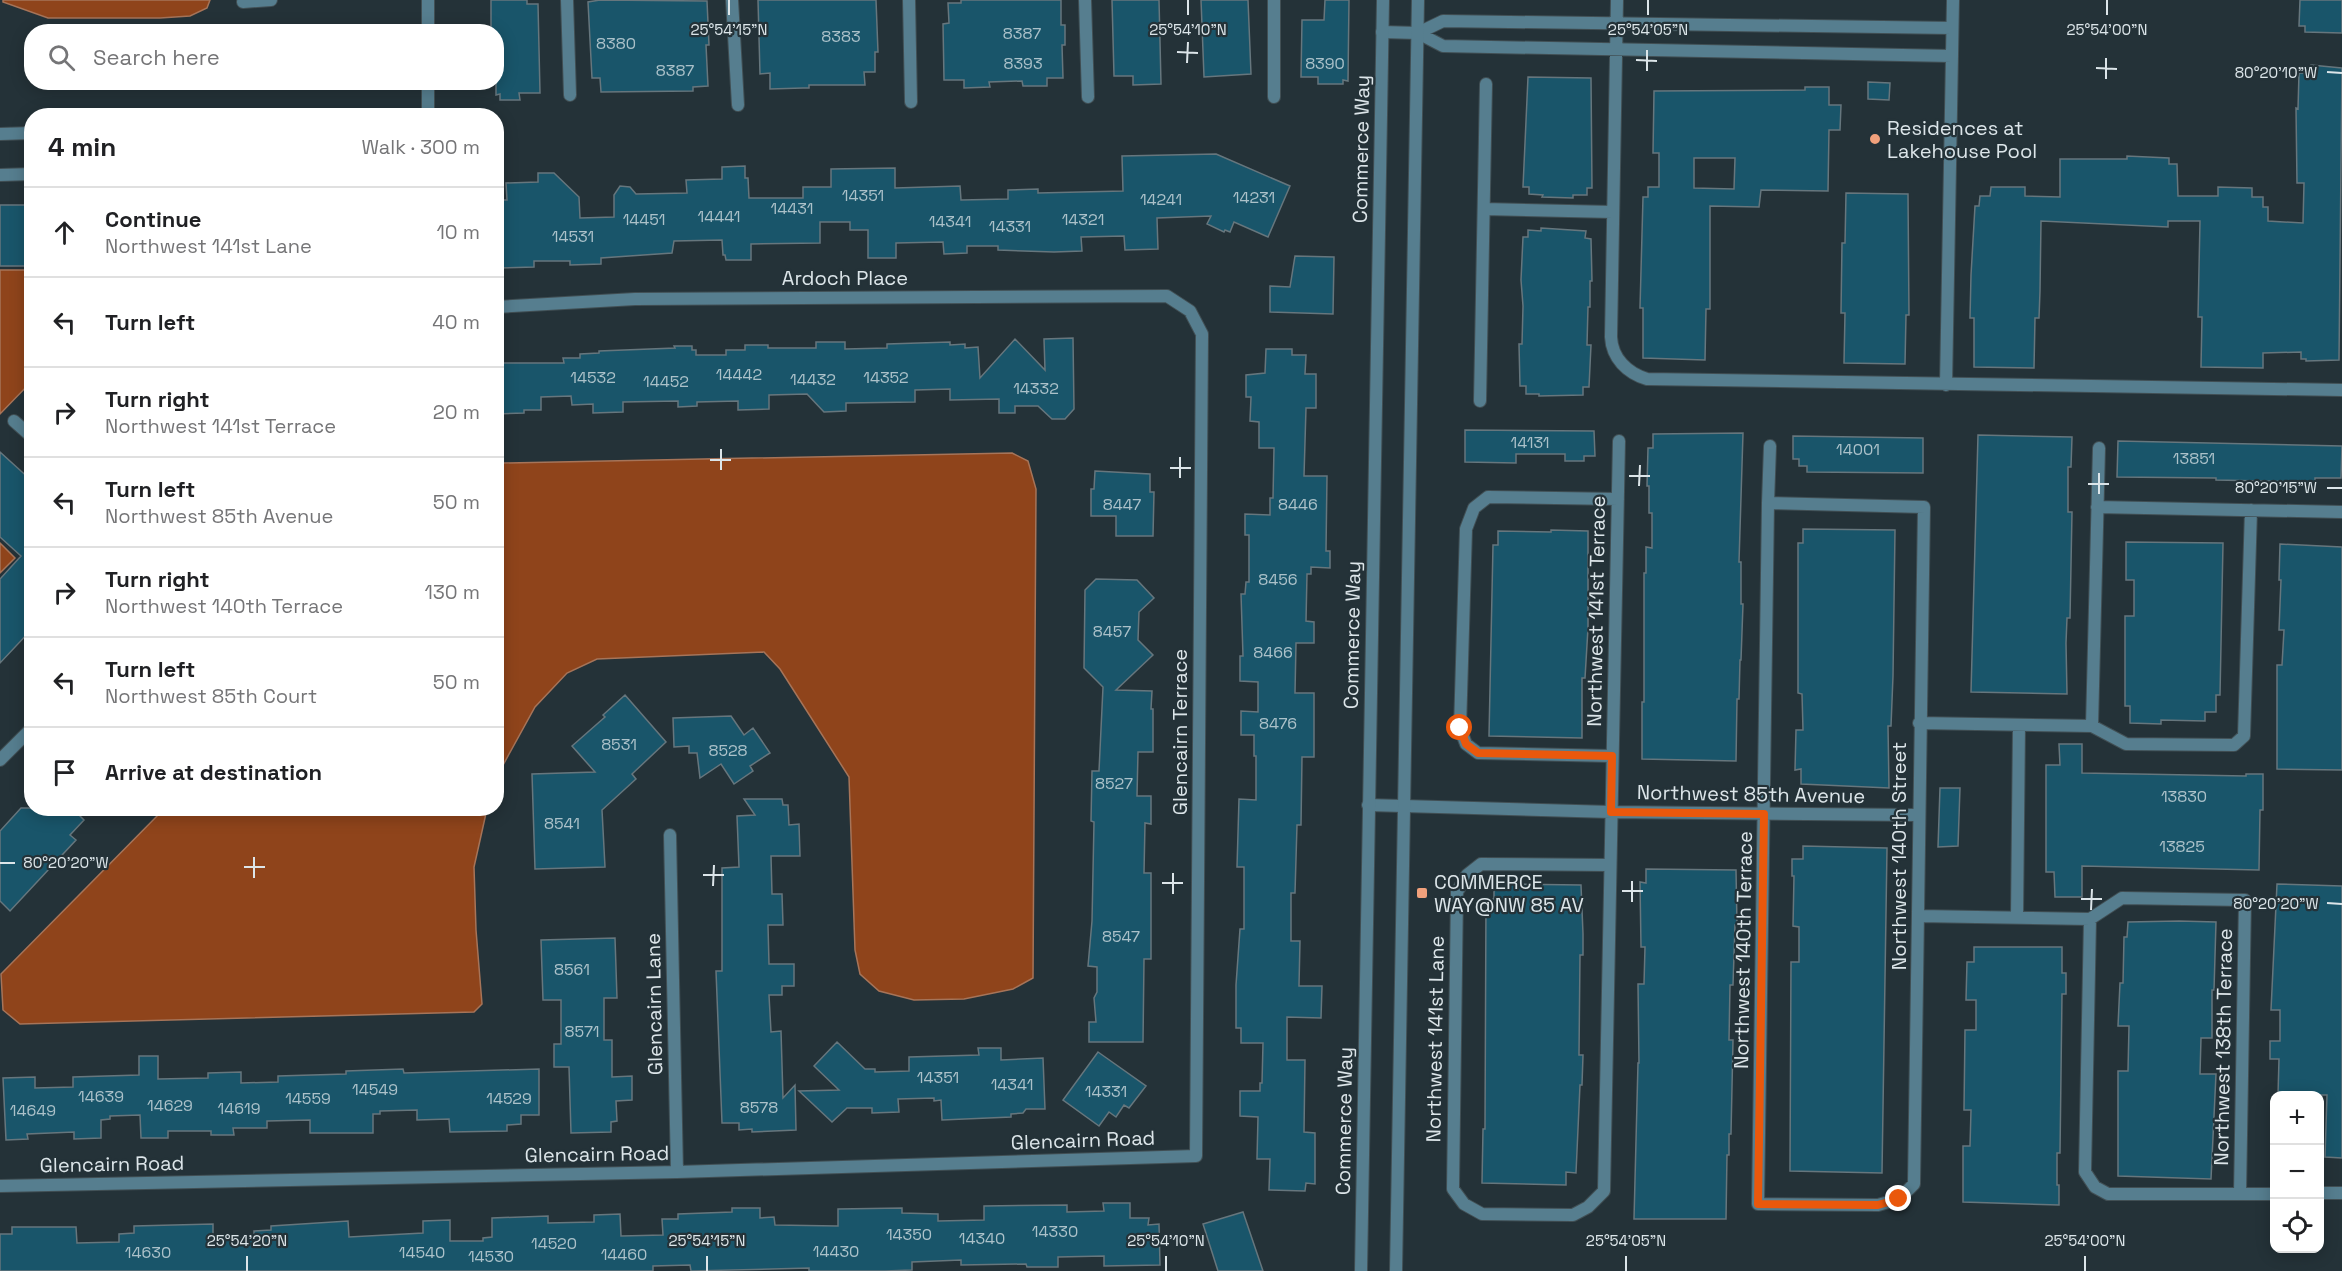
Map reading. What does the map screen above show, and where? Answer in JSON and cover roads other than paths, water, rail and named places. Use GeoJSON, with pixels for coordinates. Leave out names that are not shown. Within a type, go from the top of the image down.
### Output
{"type":"FeatureCollection","features":[{"type":"Feature","properties":{"kind":"street"},"geometry":{"type":"LineString","coordinates":[[243,2],[271,0]]}},
{"type":"Feature","properties":{"kind":"street"},"geometry":{"type":"LineString","coordinates":[[428,0],[428,24]]}},
{"type":"Feature","properties":{"kind":"street"},"geometry":{"type":"LineString","coordinates":[[567,0],[570,95]]}},
{"type":"Feature","properties":{"kind":"street"},"geometry":{"type":"LineString","coordinates":[[732,0],[738,105]]}},
{"type":"Feature","properties":{"kind":"street"},"geometry":{"type":"LineString","coordinates":[[909,0],[911,102]]}},
{"type":"Feature","properties":{"kind":"street"},"geometry":{"type":"LineString","coordinates":[[1085,0],[1088,97]]}},
{"type":"Feature","properties":{"kind":"street"},"geometry":{"type":"LineString","coordinates":[[1274,0],[1274,97]]}},
{"type":"Feature","properties":{"kind":"street","name":"Commerce Way"},"geometry":{"type":"LineString","coordinates":[[1361,1271],[1383,0]]}},
{"type":"Feature","properties":{"kind":"street"},"geometry":{"type":"LineString","coordinates":[[1396,1271],[1418,0]]}},
{"type":"Feature","properties":{"kind":"street"},"geometry":{"type":"LineString","coordinates":[[1617,0],[1611,342],[1617,358],[1635,375],[1647,379],[2342,390]]}},
{"type":"Feature","properties":{"kind":"street"},"geometry":{"type":"LineString","coordinates":[[1946,385],[1953,0]]}},
{"type":"Feature","properties":{"kind":"street"},"geometry":{"type":"LineString","coordinates":[[1418,33],[1443,21],[1952,28]]}},
{"type":"Feature","properties":{"kind":"street"},"geometry":{"type":"LineString","coordinates":[[1382,32],[1418,33],[1443,46],[1952,56]]}},
{"type":"Feature","properties":{"kind":"street"},"geometry":{"type":"LineString","coordinates":[[1480,401],[1486,84]]}},
{"type":"Feature","properties":{"kind":"street"},"geometry":{"type":"LineString","coordinates":[[428,90],[428,108]]}},
{"type":"Feature","properties":{"kind":"street"},"geometry":{"type":"LineString","coordinates":[[0,134],[24,133]]}},
{"type":"Feature","properties":{"kind":"street"},"geometry":{"type":"LineString","coordinates":[[0,175],[24,174]]}},
{"type":"Feature","properties":{"kind":"street"},"geometry":{"type":"LineString","coordinates":[[1484,209],[1613,212]]}},
{"type":"Feature","properties":{"kind":"street","name":"Ardoch Place"},"geometry":{"type":"LineString","coordinates":[[504,307],[634,299],[1167,296],[1190,311]]}},
{"type":"Feature","properties":{"kind":"street","name":"Glencairn Terrace"},"geometry":{"type":"LineString","coordinates":[[1190,311],[1202,334],[1196,1156]]}},
{"type":"Feature","properties":{"kind":"street"},"geometry":{"type":"LineString","coordinates":[[14,421],[24,430]]}},
{"type":"Feature","properties":{"kind":"street","name":"Northwest 141st Terrace"},"geometry":{"type":"LineString","coordinates":[[1464,1204],[1482,1214],[1573,1215],[1588,1207],[1604,1191],[1619,441]]}},
{"type":"Feature","properties":{"kind":"street","name":"Northwest 140th Terrace"},"geometry":{"type":"LineString","coordinates":[[1770,446],[1758,1204],[1878,1205],[1899,1199]]}},
{"type":"Feature","properties":{"kind":"street"},"geometry":{"type":"LineString","coordinates":[[2092,726],[2098,448]]}},
{"type":"Feature","properties":{"kind":"street"},"geometry":{"type":"LineString","coordinates":[[1612,756],[1478,753],[1466,744],[1460,728],[1466,529],[1474,508],[1488,496],[1618,499]]}},
{"type":"Feature","properties":{"kind":"street","name":"Northwest 140th Street"},"geometry":{"type":"LineString","coordinates":[[1768,503],[1924,507],[1919,723],[1919,916],[1914,1184],[1899,1199]]}},
{"type":"Feature","properties":{"kind":"street"},"geometry":{"type":"LineString","coordinates":[[2097,507],[2342,512]]}},
{"type":"Feature","properties":{"kind":"street"},"geometry":{"type":"LineString","coordinates":[[1919,723],[2092,726],[2126,744],[2234,745],[2244,736],[2251,510]]}},
{"type":"Feature","properties":{"kind":"street"},"geometry":{"type":"LineString","coordinates":[[2017,918],[2019,724]]}},
{"type":"Feature","properties":{"kind":"street"},"geometry":{"type":"LineString","coordinates":[[0,760],[24,736]]}},
{"type":"Feature","properties":{"kind":"street","name":"Northwest 85th Avenue"},"geometry":{"type":"LineString","coordinates":[[1368,805],[1611,812],[1918,815]]}},
{"type":"Feature","properties":{"kind":"street","name":"Glencairn Lane"},"geometry":{"type":"LineString","coordinates":[[670,835],[677,1172]]}},
{"type":"Feature","properties":{"kind":"street","name":"Northwest 141st Lane"},"geometry":{"type":"LineString","coordinates":[[1464,1204],[1453,1189],[1457,892],[1467,875],[1481,864],[1610,865]]}},
{"type":"Feature","properties":{"kind":"street","name":"Northwest 138th Terrace"},"geometry":{"type":"LineString","coordinates":[[2090,919],[2122,898],[2245,900],[2240,1194]]}},
{"type":"Feature","properties":{"kind":"street"},"geometry":{"type":"LineString","coordinates":[[1919,916],[2090,919],[2085,1172],[2095,1187],[2108,1194],[2270,1194]]}},
{"type":"Feature","properties":{"kind":"street","name":"Glencairn Road"},"geometry":{"type":"LineString","coordinates":[[0,1186],[677,1172],[1196,1156]]}},
{"type":"Feature","properties":{"kind":"street"},"geometry":{"type":"LineString","coordinates":[[2324,1193],[2342,1193]]}},
{"type":"Feature","properties":{"kind":"place","name":"Residences at Lakehouse Pool"},"geometry":{"type":"Point","coordinates":[1875,139]}},
{"type":"Feature","properties":{"kind":"place","name":"COMMERCE WAY@NW 85 AV"},"geometry":{"type":"Point","coordinates":[1422,893]}}]}
